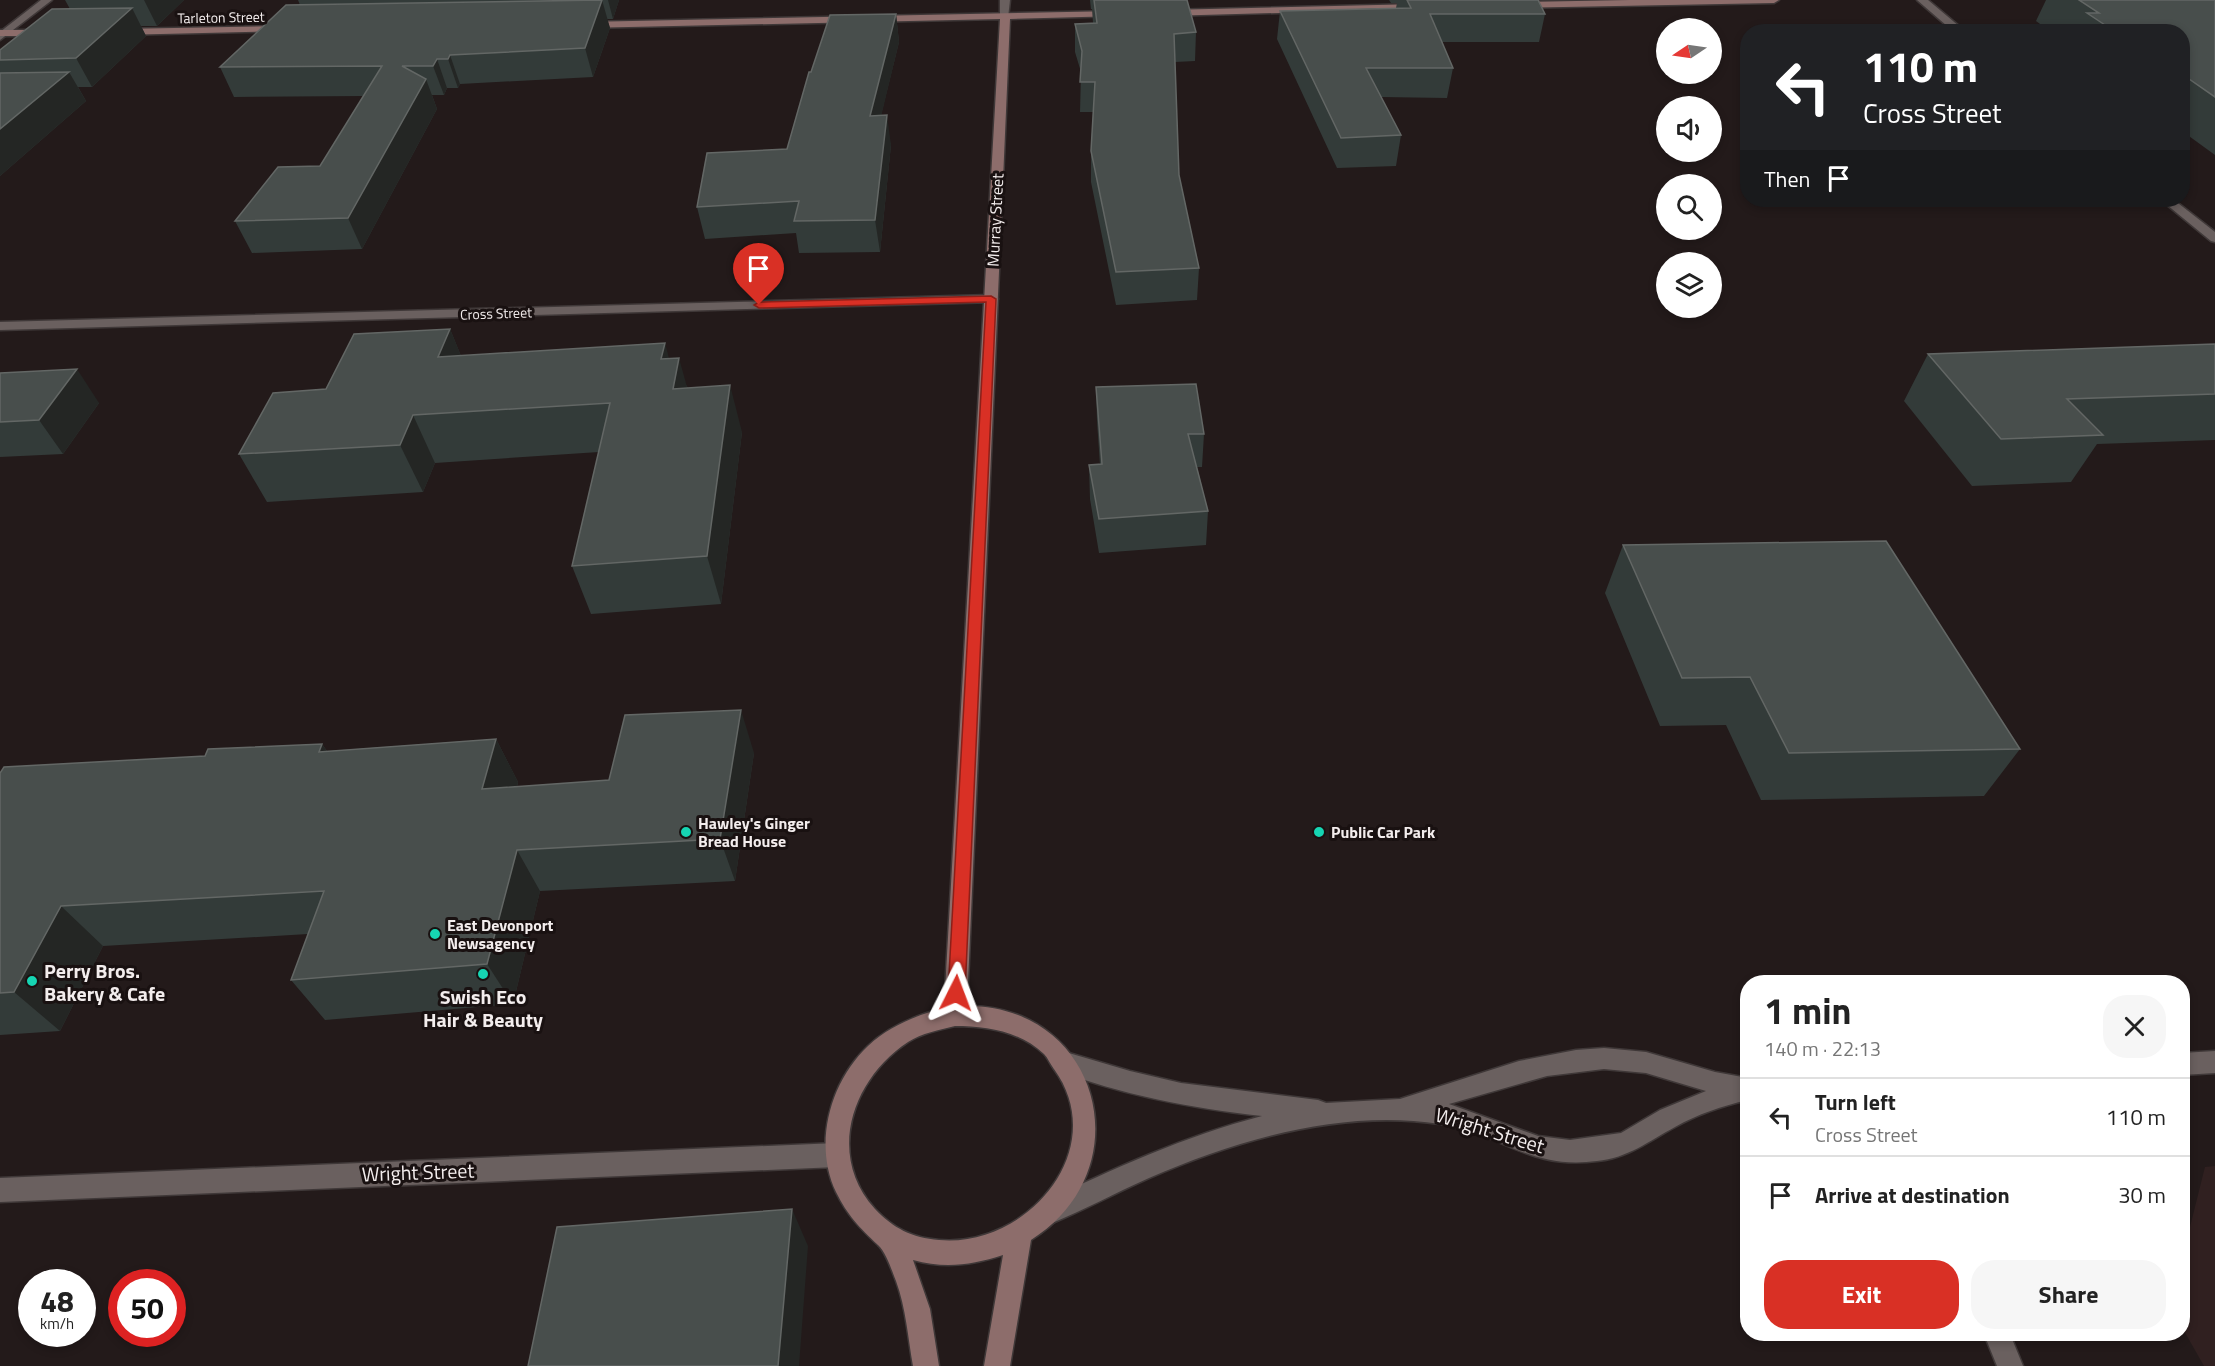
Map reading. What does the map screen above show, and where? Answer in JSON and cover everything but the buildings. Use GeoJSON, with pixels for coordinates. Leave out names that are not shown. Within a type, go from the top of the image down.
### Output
{"type":"FeatureCollection","features":[{"type":"Feature","properties":{"kind":"main road"},"geometry":{"type":"LineString","coordinates":[[1502,6],[1774,0]]}},
{"type":"Feature","properties":{"kind":"main road"},"geometry":{"type":"LineString","coordinates":[[1159,13],[1431,7]]}},
{"type":"Feature","properties":{"kind":"main road"},"geometry":{"type":"LineString","coordinates":[[569,25],[1005,8],[1123,13]]}},
{"type":"Feature","properties":{"kind":"main road","name":"Murray Street"},"geometry":{"type":"LineString","coordinates":[[955,1016],[1005,8]]}},
{"type":"Feature","properties":{"kind":"main road","name":"Tarleton Street"},"geometry":{"type":"LineString","coordinates":[[110,32],[298,29]]}},
{"type":"Feature","properties":{"kind":"main road"},"geometry":{"type":"LineString","coordinates":[[2,34],[51,33]]}},
{"type":"Feature","properties":{"kind":"main road"},"geometry":{"type":"LineString","coordinates":[[955,1016],[991,1018],[1024,1029],[1053,1048],[1073,1076],[1084,1110],[1083,1145],[1072,1181],[1049,1212],[1019,1236],[987,1250],[954,1255],[920,1251],[890,1239],[866,1220],[848,1195],[838,1165],[836,1135],[842,1106],[855,1078],[875,1055],[899,1036],[926,1023],[955,1016]]}},
{"type":"Feature","properties":{"kind":"main road"},"geometry":{"type":"LineString","coordinates":[[997,1366],[1019,1236]]}},
{"type":"Feature","properties":{"kind":"main road"},"geometry":{"type":"LineString","coordinates":[[890,1239],[908,1278],[917,1309],[926,1366]]}},
{"type":"Feature","properties":{"kind":"street"},"geometry":{"type":"LineString","coordinates":[[2,34],[47,0]]}},
{"type":"Feature","properties":{"kind":"street"},"geometry":{"type":"LineString","coordinates":[[1922,0],[1950,24]]}},
{"type":"Feature","properties":{"kind":"street"},"geometry":{"type":"LineString","coordinates":[[2176,207],[2215,238]]}},
{"type":"Feature","properties":{"kind":"street","name":"Cross Street"},"geometry":{"type":"LineString","coordinates":[[0,327],[991,299]]}},
{"type":"Feature","properties":{"kind":"street","name":"Wright Street"},"geometry":{"type":"LineString","coordinates":[[1401,1108],[1517,1072],[1607,1058],[1660,1064],[1721,1085],[1740,1088]]}},
{"type":"Feature","properties":{"kind":"street","name":"Wright Street"},"geometry":{"type":"LineString","coordinates":[[1062,1062],[1109,1077],[1201,1097],[1335,1113]]}},
{"type":"Feature","properties":{"kind":"street"},"geometry":{"type":"LineString","coordinates":[[2190,1064],[2215,1062]]}},
{"type":"Feature","properties":{"kind":"street","name":"Wright Street"},"geometry":{"type":"LineString","coordinates":[[1049,1212],[1122,1176],[1186,1150],[1276,1124],[1335,1113],[1401,1108],[1442,1113],[1468,1119],[1535,1146],[1566,1152],[1622,1144],[1651,1131],[1672,1116],[1706,1101],[1740,1091]]}},
{"type":"Feature","properties":{"kind":"street","name":"Wright Street"},"geometry":{"type":"LineString","coordinates":[[0,1190],[837,1155]]}},
{"type":"Feature","properties":{"kind":"street"},"geometry":{"type":"LineString","coordinates":[[2000,1341],[2010,1366]]}},
{"type":"Feature","properties":{"kind":"shaded area"},"geometry":{"type":"Polygon","coordinates":[[[2215,1166],[2215,1366],[2204,1366],[2190,1341],[2190,1227],[2205,1167],[2215,1166]]]}},
{"type":"Feature","properties":{"kind":"place","name":"Hawley's Ginger Bread House"},"geometry":{"type":"Point","coordinates":[686,832]}},
{"type":"Feature","properties":{"kind":"place","name":"Public Car Park"},"geometry":{"type":"Point","coordinates":[1319,832]}},
{"type":"Feature","properties":{"kind":"place","name":"East Devonport Newsagency"},"geometry":{"type":"Point","coordinates":[435,934]}},
{"type":"Feature","properties":{"kind":"place","name":"Swish Eco Hair & Beauty"},"geometry":{"type":"Point","coordinates":[483,974]}},
{"type":"Feature","properties":{"kind":"place","name":"Perry Bros. Bakery & Cafe"},"geometry":{"type":"Point","coordinates":[32,981]}},
{"type":"Feature","properties":{"kind":"route"},"geometry":{"type":"LineString","coordinates":[[759,305],[991,299],[956,993]]}}]}
